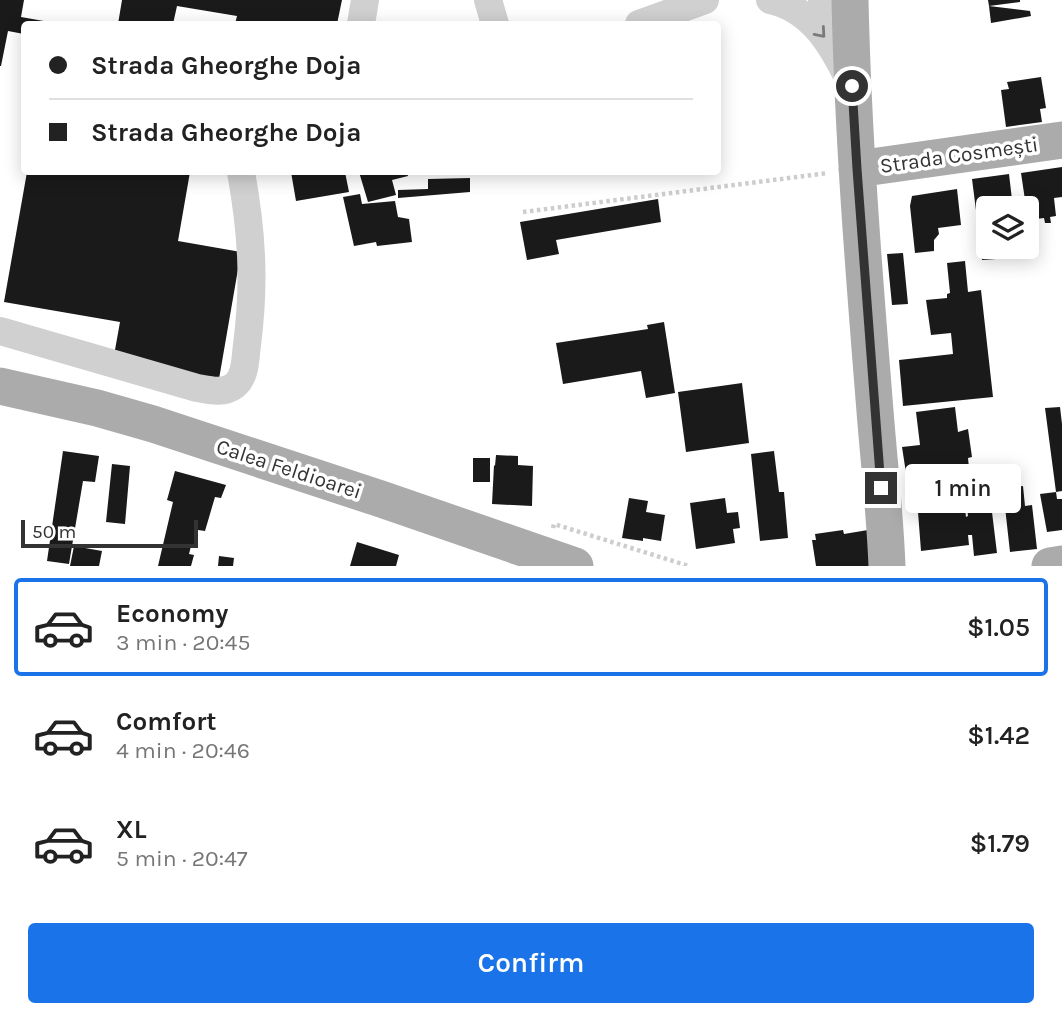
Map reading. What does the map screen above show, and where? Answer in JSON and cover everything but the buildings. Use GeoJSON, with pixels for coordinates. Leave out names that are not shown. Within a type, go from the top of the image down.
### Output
{"type":"FeatureCollection","features":[{"type":"Feature","properties":{"kind":"main road"},"geometry":{"type":"LineString","coordinates":[[850,15],[857,169],[887,565]]}},
{"type":"Feature","properties":{"kind":"main road","name":"Strada Cosmești"},"geometry":{"type":"LineString","coordinates":[[857,169],[1062,140]]}},
{"type":"Feature","properties":{"kind":"main road","name":"Calea Feldioarei"},"geometry":{"type":"LineString","coordinates":[[0,386],[153,424],[559,560]]}},
{"type":"Feature","properties":{"kind":"main road"},"geometry":{"type":"LineString","coordinates":[[1050,565],[1062,564]]}},
{"type":"Feature","properties":{"kind":"street"},"geometry":{"type":"LineString","coordinates":[[362,21],[365,0]]}},
{"type":"Feature","properties":{"kind":"street"},"geometry":{"type":"LineString","coordinates":[[488,0],[494,21]]}},
{"type":"Feature","properties":{"kind":"street"},"geometry":{"type":"LineString","coordinates":[[647,21],[705,0]]}},
{"type":"Feature","properties":{"kind":"street"},"geometry":{"type":"LineString","coordinates":[[770,0],[796,9],[816,27],[829,42],[852,86]]}},
{"type":"Feature","properties":{"kind":"street"},"geometry":{"type":"LineString","coordinates":[[822,0],[850,15]]}},
{"type":"Feature","properties":{"kind":"street"},"geometry":{"type":"LineString","coordinates":[[0,331],[197,388],[217,392],[234,387],[243,375],[253,278],[249,218],[242,175]]}},
{"type":"Feature","properties":{"kind":"path","name":"Strada Cosmești"},"geometry":{"type":"LineString","coordinates":[[523,212],[857,169]]}},
{"type":"Feature","properties":{"kind":"path"},"geometry":{"type":"LineString","coordinates":[[559,560],[554,524],[689,565]]}},
{"type":"Feature","properties":{"kind":"route"},"geometry":{"type":"LineString","coordinates":[[852,86],[881,488]]}}]}
